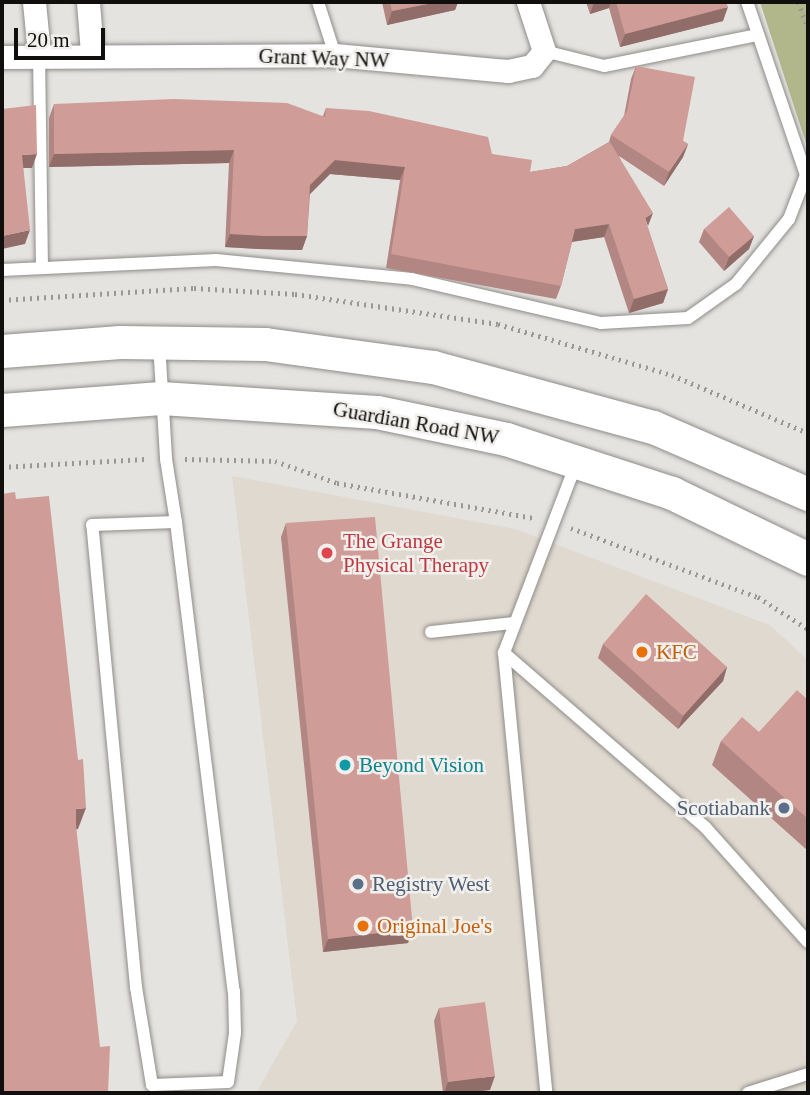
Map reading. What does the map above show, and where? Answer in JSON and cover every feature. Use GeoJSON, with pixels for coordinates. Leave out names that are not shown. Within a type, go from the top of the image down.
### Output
{"type":"FeatureCollection","features":[{"type":"Feature","properties":{"kind":"main road"},"geometry":{"type":"LineString","coordinates":[[2,351],[159,342],[265,344],[504,382],[653,427],[808,494]]}},
{"type":"Feature","properties":{"kind":"main road","name":"Guardian Road NW"},"geometry":{"type":"LineString","coordinates":[[2,410],[161,398],[377,412],[577,460],[672,493],[808,559]]}},
{"type":"Feature","properties":{"kind":"street"},"geometry":{"type":"LineString","coordinates":[[34,2],[39,53]]}},
{"type":"Feature","properties":{"kind":"street"},"geometry":{"type":"LineString","coordinates":[[88,2],[92,53]]}},
{"type":"Feature","properties":{"kind":"street"},"geometry":{"type":"LineString","coordinates":[[528,2],[544,51]]}},
{"type":"Feature","properties":{"kind":"street","name":"Grant Way NW"},"geometry":{"type":"LineString","coordinates":[[2,57],[39,53],[335,55],[508,71],[532,66],[544,51]]}},
{"type":"Feature","properties":{"kind":"lane"},"geometry":{"type":"LineString","coordinates":[[318,2],[335,55]]}},
{"type":"Feature","properties":{"kind":"lane"},"geometry":{"type":"LineString","coordinates":[[2,270],[42,266],[216,260],[412,279],[601,323],[688,318],[736,284],[789,219],[806,175],[747,2]]}},
{"type":"Feature","properties":{"kind":"lane"},"geometry":{"type":"LineString","coordinates":[[544,51],[604,66],[758,35]]}},
{"type":"Feature","properties":{"kind":"lane"},"geometry":{"type":"LineString","coordinates":[[39,53],[42,266]]}},
{"type":"Feature","properties":{"kind":"lane"},"geometry":{"type":"LineString","coordinates":[[159,342],[166,459],[176,522],[234,991],[229,1088],[152,1089],[136,987],[92,525],[176,522]]}},
{"type":"Feature","properties":{"kind":"lane"},"geometry":{"type":"LineString","coordinates":[[546,1093],[504,653],[513,623],[577,460]]}},
{"type":"Feature","properties":{"kind":"lane"},"geometry":{"type":"LineString","coordinates":[[431,632],[513,623]]}},
{"type":"Feature","properties":{"kind":"lane"},"geometry":{"type":"LineString","coordinates":[[504,653],[705,827],[808,942]]}},
{"type":"Feature","properties":{"kind":"lane"},"geometry":{"type":"LineString","coordinates":[[748,1093],[808,1074]]}},
{"type":"Feature","properties":{"kind":"path"},"geometry":{"type":"LineString","coordinates":[[797,2],[808,27]]}},
{"type":"Feature","properties":{"kind":"path"},"geometry":{"type":"LineString","coordinates":[[2,300],[194,288],[295,294],[498,324],[672,375],[808,433]]}},
{"type":"Feature","properties":{"kind":"path"},"geometry":{"type":"LineString","coordinates":[[2,467],[166,459],[275,461],[337,483],[554,522],[758,597],[808,629]]}},
{"type":"Feature","properties":{"kind":"shaded area"},"geometry":{"type":"Polygon","coordinates":[[[232,476],[515,529],[770,625],[808,660],[808,1093],[256,1093],[297,1021],[232,476]]]}},
{"type":"Feature","properties":{"kind":"green space"},"geometry":{"type":"Polygon","coordinates":[[[760,2],[808,2],[808,149],[760,2]]]}},
{"type":"Feature","properties":{"kind":"building"},"geometry":{"type":"Polygon","coordinates":[[[390,2],[438,2],[392,11],[390,2]]]}},
{"type":"Feature","properties":{"kind":"building"},"geometry":{"type":"Polygon","coordinates":[[[616,2],[726,2],[728,7],[625,34],[616,2]]]}},
{"type":"Feature","properties":{"kind":"building"},"geometry":{"type":"Polygon","coordinates":[[[636,66],[695,77],[683,141],[688,144],[669,172],[611,135],[627,111],[636,66]]]}},
{"type":"Feature","properties":{"kind":"building"},"geometry":{"type":"Polygon","coordinates":[[[174,99],[287,103],[325,117],[326,108],[369,111],[488,137],[492,154],[532,160],[530,172],[567,166],[610,142],[653,213],[645,218],[668,289],[634,299],[609,224],[575,229],[561,286],[391,254],[405,167],[335,160],[310,185],[307,236],[264,236],[230,234],[234,150],[54,154],[54,104],[174,99]]]}},
{"type":"Feature","properties":{"kind":"building"},"geometry":{"type":"Polygon","coordinates":[[[36,105],[37,154],[22,155],[30,230],[2,236],[2,109],[36,105]]]}},
{"type":"Feature","properties":{"kind":"building"},"geometry":{"type":"Polygon","coordinates":[[[729,207],[754,236],[729,257],[704,229],[729,207]]]}},
{"type":"Feature","properties":{"kind":"building"},"geometry":{"type":"Polygon","coordinates":[[[15,492],[16,499],[49,496],[78,760],[83,759],[86,808],[76,809],[76,825],[100,1047],[110,1046],[108,1093],[2,1093],[2,494],[15,492]]]}},
{"type":"Feature","properties":{"kind":"building"},"geometry":{"type":"Polygon","coordinates":[[[375,517],[413,929],[328,939],[286,523],[375,517]]]}},
{"type":"Feature","properties":{"kind":"building"},"geometry":{"type":"Polygon","coordinates":[[[646,594],[727,667],[683,716],[603,644],[646,594]]]}},
{"type":"Feature","properties":{"kind":"building"},"geometry":{"type":"Polygon","coordinates":[[[797,690],[808,700],[808,819],[721,741],[742,717],[759,732],[797,690]]]}},
{"type":"Feature","properties":{"kind":"building"},"geometry":{"type":"Polygon","coordinates":[[[485,1002],[495,1076],[448,1082],[439,1008],[485,1002]]]}},
{"type":"Feature","properties":{"kind":"place","name":"The Grange Physical Therapy"},"geometry":{"type":"Point","coordinates":[327,553]}},
{"type":"Feature","properties":{"kind":"place","name":"KFC"},"geometry":{"type":"Point","coordinates":[642,652]}},
{"type":"Feature","properties":{"kind":"place","name":"Beyond Vision"},"geometry":{"type":"Point","coordinates":[345,765]}},
{"type":"Feature","properties":{"kind":"place","name":"Scotiabank"},"geometry":{"type":"Point","coordinates":[784,808]}},
{"type":"Feature","properties":{"kind":"place","name":"Registry West"},"geometry":{"type":"Point","coordinates":[358,884]}},
{"type":"Feature","properties":{"kind":"place","name":"Original Joe's"},"geometry":{"type":"Point","coordinates":[363,926]}}]}
